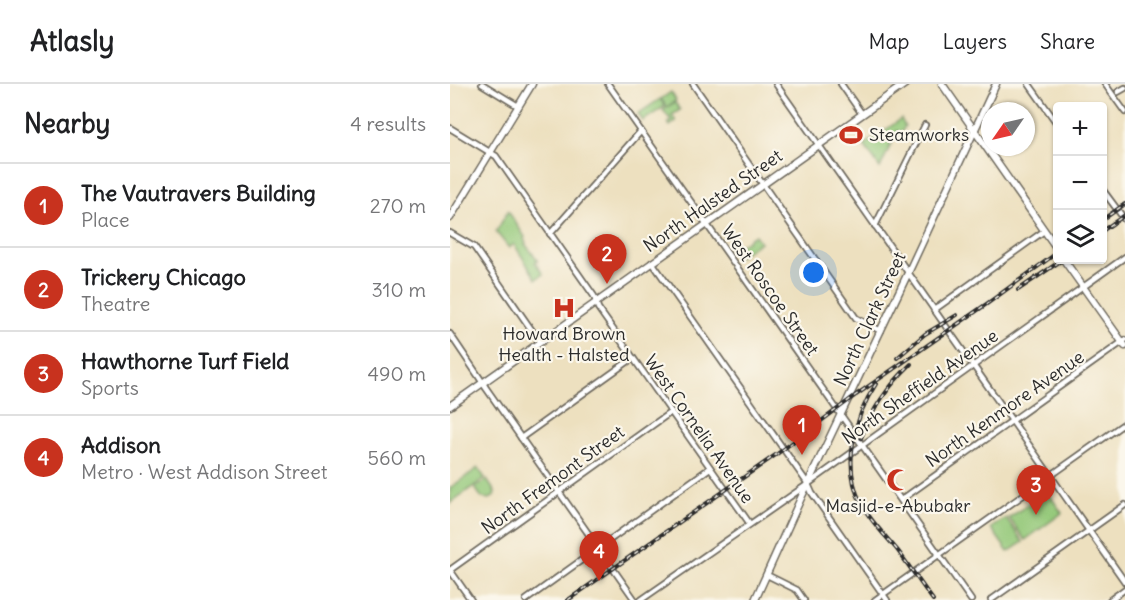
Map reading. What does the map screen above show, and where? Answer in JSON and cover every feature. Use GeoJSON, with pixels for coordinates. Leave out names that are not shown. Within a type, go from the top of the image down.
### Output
{"type":"FeatureCollection","features":[{"type":"Feature","properties":{"kind":"main road"},"geometry":{"type":"LineString","coordinates":[[450,218],[532,84]]}},
{"type":"Feature","properties":{"kind":"main road","name":"North Halsted Street"},"geometry":{"type":"LineString","coordinates":[[450,406],[904,84]]}},
{"type":"Feature","properties":{"kind":"main road"},"geometry":{"type":"LineString","coordinates":[[942,84],[1053,243]]}},
{"type":"Feature","properties":{"kind":"main road","name":"North Clark Street"},"geometry":{"type":"LineString","coordinates":[[755,600],[996,84]]}},
{"type":"Feature","properties":{"kind":"main road"},"geometry":{"type":"LineString","coordinates":[[1067,264],[1124,343]]}},
{"type":"Feature","properties":{"kind":"street"},"geometry":{"type":"LineString","coordinates":[[482,84],[518,106]]}},
{"type":"Feature","properties":{"kind":"street","name":"West Roscoe Street"},"geometry":{"type":"LineString","coordinates":[[608,84],[971,600]]}},
{"type":"Feature","properties":{"kind":"street"},"geometry":{"type":"LineString","coordinates":[[693,84],[856,318],[881,331]]}},
{"type":"Feature","properties":{"kind":"street"},"geometry":{"type":"LineString","coordinates":[[776,84],[1125,582]]}},
{"type":"Feature","properties":{"kind":"street"},"geometry":{"type":"LineString","coordinates":[[841,84],[862,114]]}},
{"type":"Feature","properties":{"kind":"street"},"geometry":{"type":"LineString","coordinates":[[1029,84],[1053,118]]}},
{"type":"Feature","properties":{"kind":"street"},"geometry":{"type":"LineString","coordinates":[[1105,84],[1125,112]]}},
{"type":"Feature","properties":{"kind":"street"},"geometry":{"type":"LineString","coordinates":[[1118,92],[1125,88]]}},
{"type":"Feature","properties":{"kind":"street"},"geometry":{"type":"LineString","coordinates":[[875,226],[925,125]]}},
{"type":"Feature","properties":{"kind":"street","name":"West Cornelia Avenue"},"geometry":{"type":"LineString","coordinates":[[450,128],[496,156],[594,296],[598,308],[750,524]]}},
{"type":"Feature","properties":{"kind":"street"},"geometry":{"type":"LineString","coordinates":[[550,234],[641,131]]}},
{"type":"Feature","properties":{"kind":"street"},"geometry":{"type":"LineString","coordinates":[[1107,196],[1125,220]]}},
{"type":"Feature","properties":{"kind":"street"},"geometry":{"type":"LineString","coordinates":[[934,310],[1044,231]]}},
{"type":"Feature","properties":{"kind":"street"},"geometry":{"type":"LineString","coordinates":[[450,233],[474,248],[540,342]]}},
{"type":"Feature","properties":{"kind":"street","name":"North Sheffield Avenue"},"geometry":{"type":"LineString","coordinates":[[641,600],[808,484],[1125,257]]}},
{"type":"Feature","properties":{"kind":"street"},"geometry":{"type":"LineString","coordinates":[[652,262],[887,600]]}},
{"type":"Feature","properties":{"kind":"street"},"geometry":{"type":"LineString","coordinates":[[450,334],[635,600]]}},
{"type":"Feature","properties":{"kind":"street","name":"North Kenmore Avenue"},"geometry":{"type":"LineString","coordinates":[[901,500],[1124,343]]}},
{"type":"Feature","properties":{"kind":"street"},"geometry":{"type":"LineString","coordinates":[[521,438],[633,358]]}},
{"type":"Feature","properties":{"kind":"street","name":"North Fremont Street"},"geometry":{"type":"LineString","coordinates":[[450,570],[671,412]]}},
{"type":"Feature","properties":{"kind":"street"},"geometry":{"type":"LineString","coordinates":[[875,600],[1125,423]]}},
{"type":"Feature","properties":{"kind":"street"},"geometry":{"type":"LineString","coordinates":[[526,600],[710,468]]}},
{"type":"Feature","properties":{"kind":"street"},"geometry":{"type":"LineString","coordinates":[[991,600],[1125,505]]}},
{"type":"Feature","properties":{"kind":"street"},"geometry":{"type":"LineString","coordinates":[[450,570],[471,600]]}},
{"type":"Feature","properties":{"kind":"street"},"geometry":{"type":"LineString","coordinates":[[767,575],[798,590],[804,600]]}},
{"type":"Feature","properties":{"kind":"street"},"geometry":{"type":"LineString","coordinates":[[1110,600],[1125,589]]}},
{"type":"Feature","properties":{"kind":"green space"},"geometry":{"type":"Polygon","coordinates":[[[671,92],[676,100],[667,107],[661,99],[671,92]]]}},
{"type":"Feature","properties":{"kind":"green space"},"geometry":{"type":"Polygon","coordinates":[[[660,99],[665,106],[643,121],[638,114],[660,99]]]}},
{"type":"Feature","properties":{"kind":"green space"},"geometry":{"type":"Polygon","coordinates":[[[675,102],[680,110],[672,115],[676,121],[670,126],[668,123],[671,120],[663,110],[675,102]]]}},
{"type":"Feature","properties":{"kind":"green space"},"geometry":{"type":"Polygon","coordinates":[[[901,119],[905,126],[901,133],[897,131],[880,168],[864,145],[901,119]]]}},
{"type":"Feature","properties":{"kind":"green space"},"geometry":{"type":"Polygon","coordinates":[[[508,211],[525,237],[525,244],[538,260],[535,262],[543,274],[536,279],[514,244],[509,248],[496,232],[508,211]]]}},
{"type":"Feature","properties":{"kind":"green space"},"geometry":{"type":"Polygon","coordinates":[[[755,235],[760,242],[738,257],[733,250],[755,235]]]}},
{"type":"Feature","properties":{"kind":"green space"},"geometry":{"type":"Polygon","coordinates":[[[478,468],[485,478],[450,503],[450,488],[478,468]]]}},
{"type":"Feature","properties":{"kind":"green space"},"geometry":{"type":"Polygon","coordinates":[[[487,480],[495,492],[490,499],[482,498],[475,488],[487,480]]]}},
{"type":"Feature","properties":{"kind":"green space"},"geometry":{"type":"Polygon","coordinates":[[[1047,491],[1062,513],[1025,540],[1009,518],[1047,491]]]}},
{"type":"Feature","properties":{"kind":"green space"},"geometry":{"type":"Polygon","coordinates":[[[1006,518],[1023,542],[1008,552],[991,528],[1006,518]]]}},
{"type":"Feature","properties":{"kind":"railway"},"geometry":{"type":"LineString","coordinates":[[1107,217],[1125,204]]}},
{"type":"Feature","properties":{"kind":"railway"},"geometry":{"type":"LineString","coordinates":[[1107,228],[1125,215]]}},
{"type":"Feature","properties":{"kind":"railway"},"geometry":{"type":"LineString","coordinates":[[568,600],[777,454],[856,395],[1053,256]]}},
{"type":"Feature","properties":{"kind":"railway"},"geometry":{"type":"LineString","coordinates":[[1018,290],[1056,264]]}},
{"type":"Feature","properties":{"kind":"railway"},"geometry":{"type":"LineString","coordinates":[[897,358],[925,334],[957,315]]}},
{"type":"Feature","properties":{"kind":"railway"},"geometry":{"type":"LineString","coordinates":[[861,438],[882,398],[911,364]]}},
{"type":"Feature","properties":{"kind":"railway"},"geometry":{"type":"LineString","coordinates":[[876,384],[862,411],[853,442],[852,473],[855,489],[869,516],[898,551],[933,600]]}},
{"type":"Feature","properties":{"kind":"place","name":"Steamworks"},"geometry":{"type":"Point","coordinates":[851,135]}},
{"type":"Feature","properties":{"kind":"place","name":"Trickery Chicago"},"geometry":{"type":"Point","coordinates":[607,284]}},
{"type":"Feature","properties":{"kind":"place","name":"Howard Brown Health - Halsted"},"geometry":{"type":"Point","coordinates":[564,308]}},
{"type":"Feature","properties":{"kind":"place","name":"The Vautravers Building"},"geometry":{"type":"Point","coordinates":[802,455]}},
{"type":"Feature","properties":{"kind":"place","name":"Masjid-e-Abubakr"},"geometry":{"type":"Point","coordinates":[898,480]}},
{"type":"Feature","properties":{"kind":"place","name":"Hawthorne Turf Field"},"geometry":{"type":"Point","coordinates":[1036,515]}},
{"type":"Feature","properties":{"kind":"place","name":"Addison"},"geometry":{"type":"Point","coordinates":[599,581]}}]}
